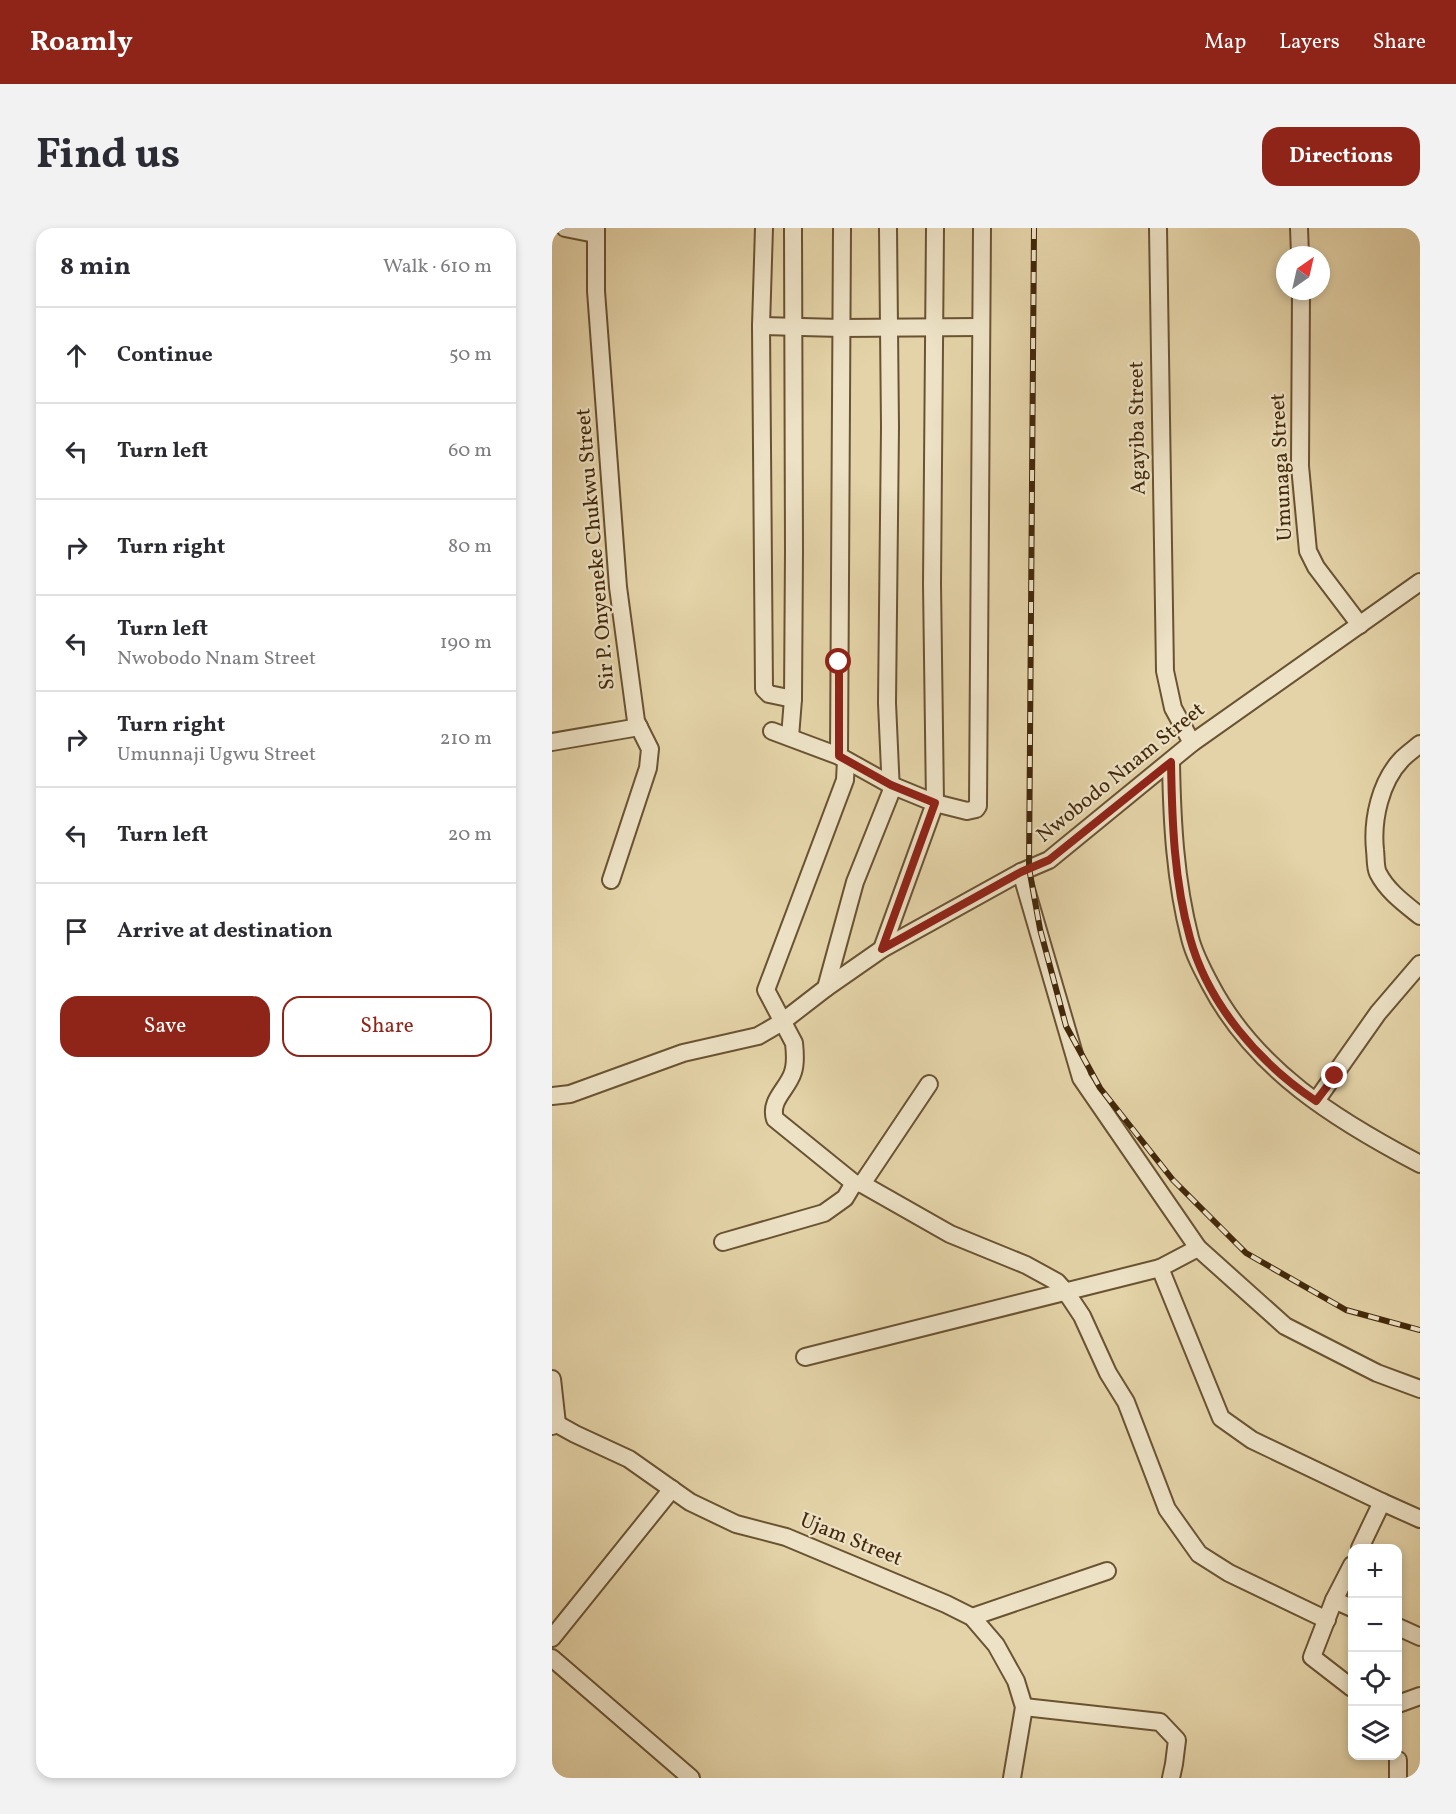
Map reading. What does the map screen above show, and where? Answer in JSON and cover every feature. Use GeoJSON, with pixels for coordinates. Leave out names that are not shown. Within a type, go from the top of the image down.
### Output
{"type":"FeatureCollection","features":[{"type":"Feature","properties":{"kind":"street","name":"Sir P. Onyeneke Chukwu Street"},"geometry":{"type":"LineString","coordinates":[[565,228],[595,231],[596,291],[618,587],[636,721],[648,742],[650,757],[611,880]]}},
{"type":"Feature","properties":{"kind":"street"},"geometry":{"type":"LineString","coordinates":[[764,228],[761,326],[764,688],[769,694],[793,699]]}},
{"type":"Feature","properties":{"kind":"street"},"geometry":{"type":"LineString","coordinates":[[790,736],[793,699],[793,228]]}},
{"type":"Feature","properties":{"kind":"street"},"geometry":{"type":"LineString","coordinates":[[842,228],[842,758],[845,780],[768,980],[766,990],[768,996],[794,1043],[794,1070],[775,1102],[773,1108],[775,1119],[858,1184],[950,1234],[1026,1265],[1057,1282],[1082,1316],[1108,1373],[1126,1402],[1167,1509],[1199,1554],[1229,1573],[1327,1620]]}},
{"type":"Feature","properties":{"kind":"street"},"geometry":{"type":"LineString","coordinates":[[826,988],[855,882],[889,797],[891,785],[886,703],[890,427],[888,228]]}},
{"type":"Feature","properties":{"kind":"street"},"geometry":{"type":"LineString","coordinates":[[882,949],[935,803],[932,584],[935,228]]}},
{"type":"Feature","properties":{"kind":"street"},"geometry":{"type":"LineString","coordinates":[[772,730],[842,758],[891,785],[935,803],[967,811],[974,810],[978,806],[982,228]]}},
{"type":"Feature","properties":{"kind":"street","name":"Agayiba Street"},"geometry":{"type":"LineString","coordinates":[[1158,228],[1165,670],[1173,708],[1192,743]]}},
{"type":"Feature","properties":{"kind":"street"},"geometry":{"type":"LineString","coordinates":[[1299,228],[1300,246]]}},
{"type":"Feature","properties":{"kind":"street","name":"Umunaga Street"},"geometry":{"type":"LineString","coordinates":[[1301,300],[1300,466],[1308,551],[1316,567],[1360,625]]}},
{"type":"Feature","properties":{"kind":"street"},"geometry":{"type":"LineString","coordinates":[[761,326],[981,327]]}},
{"type":"Feature","properties":{"kind":"street","name":"Nwobodo Nnam Street"},"geometry":{"type":"LineString","coordinates":[[552,1096],[570,1094],[683,1053],[758,1036],[782,1023],[826,988],[882,949],[1021,872],[1049,860],[1192,743],[1420,582]]}},
{"type":"Feature","properties":{"kind":"street"},"geometry":{"type":"LineString","coordinates":[[552,742],[639,727]]}},
{"type":"Feature","properties":{"kind":"street"},"geometry":{"type":"LineString","coordinates":[[1420,744],[1394,769],[1376,813],[1374,833],[1378,872],[1394,895],[1420,916]]}},
{"type":"Feature","properties":{"kind":"street"},"geometry":{"type":"LineString","coordinates":[[1171,762],[1172,825],[1178,880],[1190,939],[1200,966],[1221,1007],[1238,1031],[1283,1077],[1369,1136],[1420,1164]]}},
{"type":"Feature","properties":{"kind":"street"},"geometry":{"type":"LineString","coordinates":[[1021,872],[1081,1078],[1198,1248],[1285,1326],[1377,1373],[1420,1389]]}},
{"type":"Feature","properties":{"kind":"street"},"geometry":{"type":"LineString","coordinates":[[1316,1101],[1378,1013],[1420,964]]}},
{"type":"Feature","properties":{"kind":"street"},"geometry":{"type":"LineString","coordinates":[[723,1242],[824,1213],[845,1198],[858,1184],[929,1084]]}},
{"type":"Feature","properties":{"kind":"street"},"geometry":{"type":"LineString","coordinates":[[805,1357],[1160,1268],[1198,1248]]}},
{"type":"Feature","properties":{"kind":"street"},"geometry":{"type":"LineString","coordinates":[[1160,1268],[1221,1419],[1252,1440],[1420,1519]]}},
{"type":"Feature","properties":{"kind":"street"},"geometry":{"type":"LineString","coordinates":[[552,1379],[555,1425]]}},
{"type":"Feature","properties":{"kind":"street","name":"Ujam Street"},"geometry":{"type":"LineString","coordinates":[[555,1425],[629,1459],[690,1502],[736,1524],[786,1537],[936,1599],[972,1617],[996,1645],[1016,1680],[1024,1707],[1012,1778]]}},
{"type":"Feature","properties":{"kind":"street"},"geometry":{"type":"LineString","coordinates":[[552,1638],[672,1489]]}},
{"type":"Feature","properties":{"kind":"street"},"geometry":{"type":"LineString","coordinates":[[1362,1544],[1382,1502]]}},
{"type":"Feature","properties":{"kind":"street"},"geometry":{"type":"LineString","coordinates":[[972,1617],[1107,1570]]}},
{"type":"Feature","properties":{"kind":"street"},"geometry":{"type":"LineString","coordinates":[[1348,1573],[1334,1600],[1312,1657],[1348,1684]]}},
{"type":"Feature","properties":{"kind":"street"},"geometry":{"type":"LineString","coordinates":[[1334,1600],[1348,1606]]}},
{"type":"Feature","properties":{"kind":"street"},"geometry":{"type":"LineString","coordinates":[[1402,1630],[1420,1637]]}},
{"type":"Feature","properties":{"kind":"street"},"geometry":{"type":"LineString","coordinates":[[552,1658],[691,1778]]}},
{"type":"Feature","properties":{"kind":"street"},"geometry":{"type":"LineString","coordinates":[[1402,1703],[1420,1696]]}},
{"type":"Feature","properties":{"kind":"street"},"geometry":{"type":"LineString","coordinates":[[1024,1707],[1160,1722],[1177,1740],[1171,1778]]}},
{"type":"Feature","properties":{"kind":"street"},"geometry":{"type":"LineString","coordinates":[[1398,1760],[1398,1778]]}},
{"type":"Feature","properties":{"kind":"railway"},"geometry":{"type":"LineString","coordinates":[[1034,228],[1029,868],[1040,929],[1066,1026],[1100,1088],[1173,1180],[1246,1253],[1346,1310],[1420,1330]]}},
{"type":"Feature","properties":{"kind":"route"},"geometry":{"type":"LineString","coordinates":[[839,662],[839,756],[891,785],[935,803],[882,949],[1021,872],[1049,860],[1171,762],[1172,825],[1178,880],[1190,939],[1200,966],[1221,1007],[1238,1031],[1283,1077],[1316,1101],[1335,1076]]}}]}
